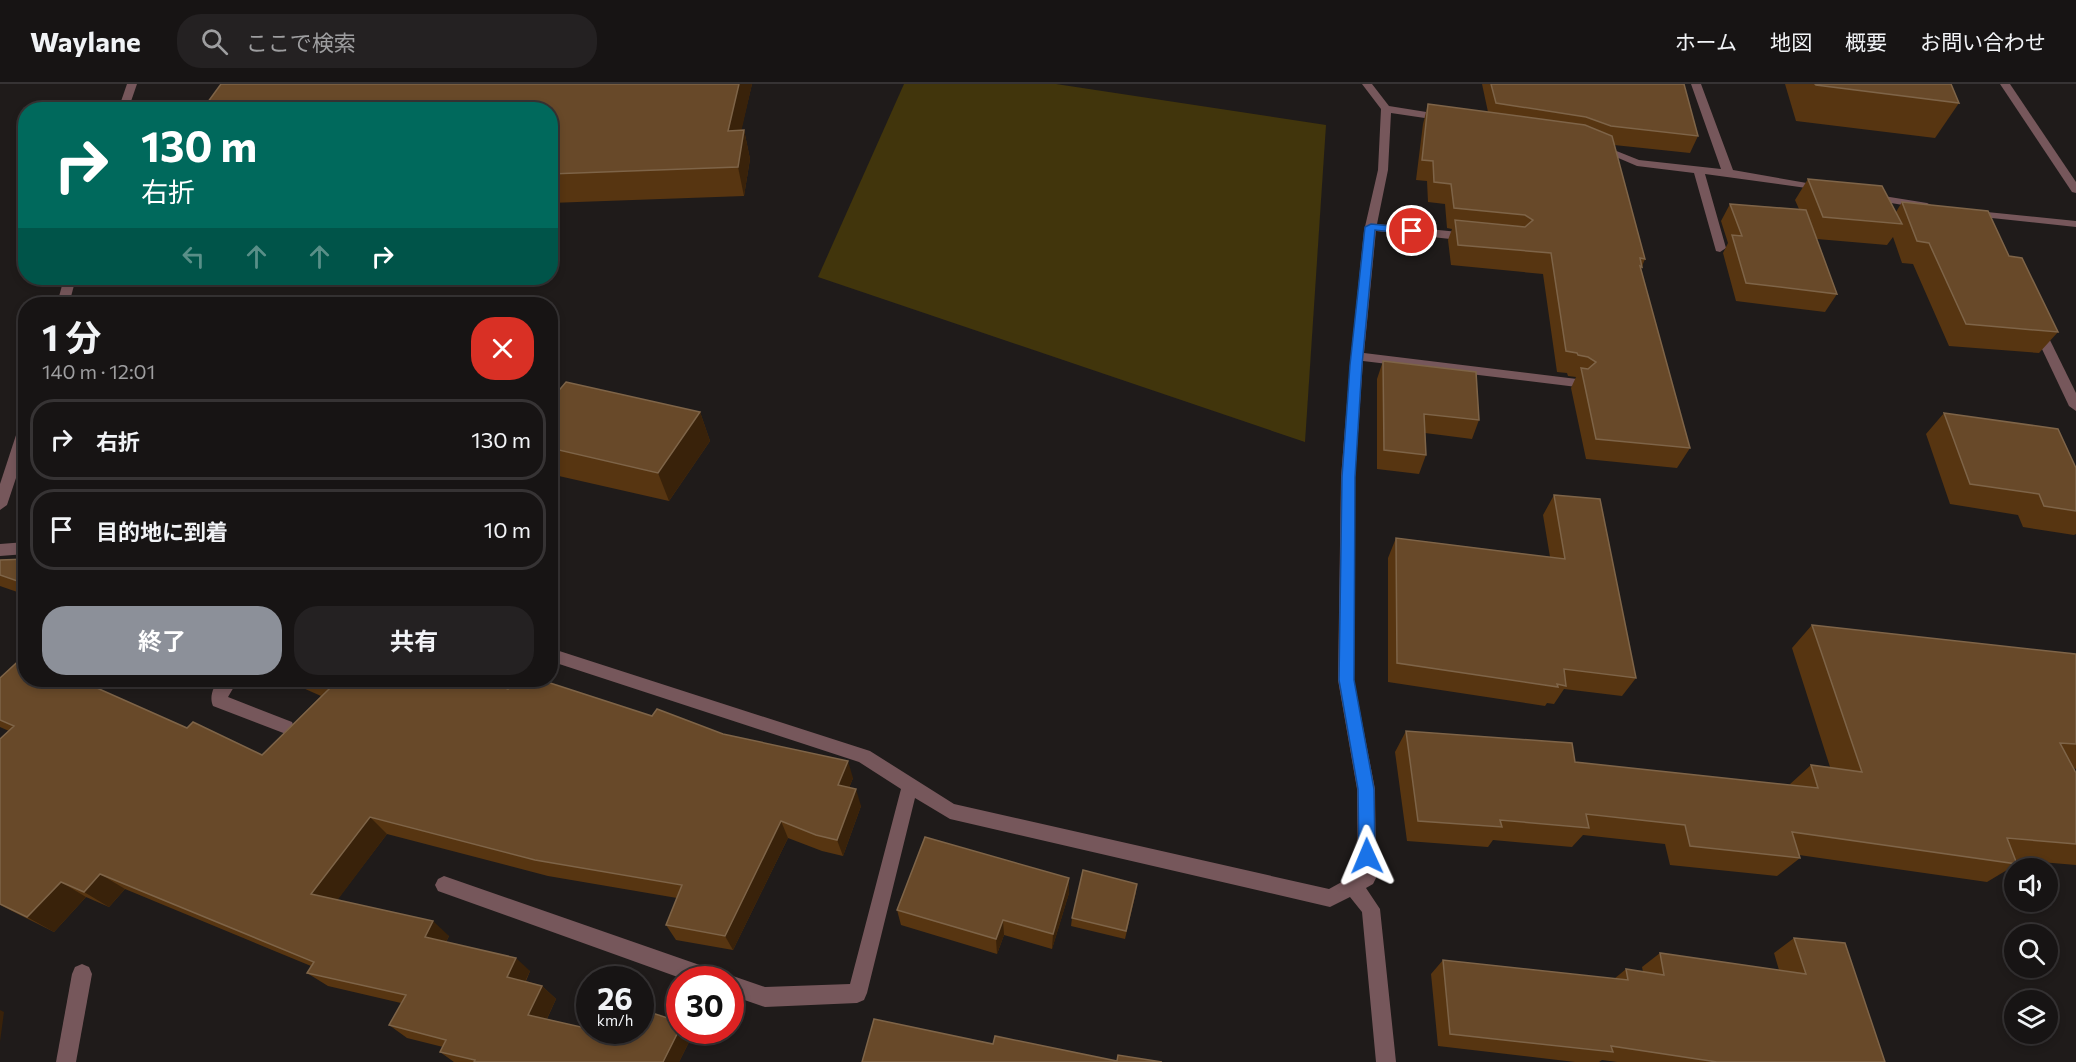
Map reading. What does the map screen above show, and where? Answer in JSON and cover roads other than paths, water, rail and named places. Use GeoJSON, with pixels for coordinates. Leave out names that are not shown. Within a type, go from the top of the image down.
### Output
{"type":"FeatureCollection","features":[{"type":"Feature","properties":{"kind":"street"},"geometry":{"type":"LineString","coordinates":[[126,102],[132,84]]}},
{"type":"Feature","properties":{"kind":"street"},"geometry":{"type":"LineString","coordinates":[[558,657],[864,756],[950,811],[1330,898],[1367,878],[1366,789],[1346,680],[1348,477],[1357,356],[1371,227],[1383,170],[1386,109],[1367,84]]}},
{"type":"Feature","properties":{"kind":"street"},"geometry":{"type":"LineString","coordinates":[[1696,84],[1728,173]]}},
{"type":"Feature","properties":{"kind":"street"},"geometry":{"type":"LineString","coordinates":[[2005,84],[2076,190]]}},
{"type":"Feature","properties":{"kind":"street"},"geometry":{"type":"LineString","coordinates":[[1386,109],[1454,120]]}},
{"type":"Feature","properties":{"kind":"street"},"geometry":{"type":"LineString","coordinates":[[1588,144],[1637,163],[1728,173],[1840,192]]}},
{"type":"Feature","properties":{"kind":"street"},"geometry":{"type":"LineString","coordinates":[[1700,170],[1720,248]]}},
{"type":"Feature","properties":{"kind":"street"},"geometry":{"type":"LineString","coordinates":[[1863,196],[1942,208]]}},
{"type":"Feature","properties":{"kind":"street"},"geometry":{"type":"LineString","coordinates":[[1987,231],[1971,213],[2076,224]]}},
{"type":"Feature","properties":{"kind":"street"},"geometry":{"type":"LineString","coordinates":[[1371,227],[1483,238]]}},
{"type":"Feature","properties":{"kind":"street"},"geometry":{"type":"LineString","coordinates":[[2034,320],[2076,406]]}},
{"type":"Feature","properties":{"kind":"street"},"geometry":{"type":"LineString","coordinates":[[1357,356],[1576,383]]}},
{"type":"Feature","properties":{"kind":"street"},"geometry":{"type":"LineString","coordinates":[[0,506],[18,451]]}},
{"type":"Feature","properties":{"kind":"street"},"geometry":{"type":"LineString","coordinates":[[0,550],[18,549]]}},
{"type":"Feature","properties":{"kind":"street"},"geometry":{"type":"LineString","coordinates":[[223,687],[219,701],[286,727]]}},
{"type":"Feature","properties":{"kind":"street"},"geometry":{"type":"LineString","coordinates":[[744,990],[765,997],[857,993],[910,786]]}},
{"type":"Feature","properties":{"kind":"street"},"geometry":{"type":"LineString","coordinates":[[444,885],[674,966]]}},
{"type":"Feature","properties":{"kind":"street"},"geometry":{"type":"LineString","coordinates":[[1353,886],[1371,909],[1386,1062]]}},
{"type":"Feature","properties":{"kind":"street"},"geometry":{"type":"LineString","coordinates":[[66,1062],[82,975]]}}]}
